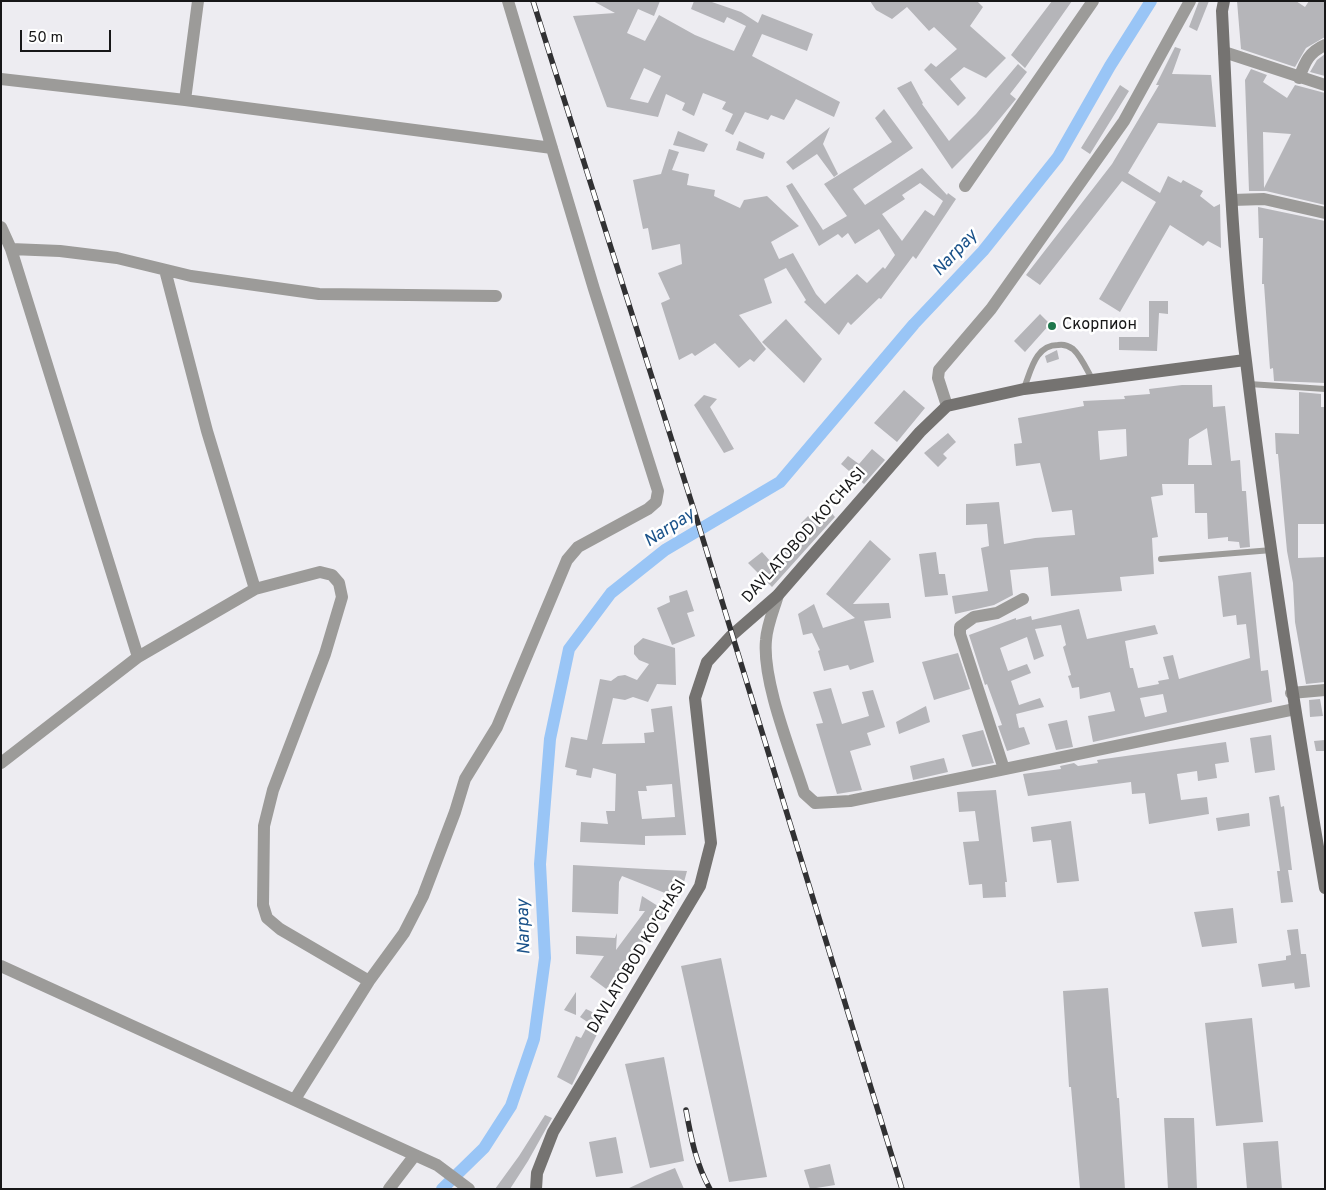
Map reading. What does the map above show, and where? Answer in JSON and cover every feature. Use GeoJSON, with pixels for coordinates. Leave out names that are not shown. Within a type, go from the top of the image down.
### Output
{"type":"FeatureCollection","features":[{"type":"Feature","properties":{"kind":"street"},"geometry":{"type":"LineString","coordinates":[[185,100],[198,1]]}},
{"type":"Feature","properties":{"kind":"street"},"geometry":{"type":"LineString","coordinates":[[295,1100],[369,980],[404,933],[423,896],[455,812],[465,779],[497,727],[567,560],[578,547],[648,509],[656,502],[657,497],[658,491],[651,463],[594,289],[508,1]]}},
{"type":"Feature","properties":{"kind":"street"},"geometry":{"type":"LineString","coordinates":[[965,186],[1093,1]]}},
{"type":"Feature","properties":{"kind":"street"},"geometry":{"type":"LineString","coordinates":[[1190,1],[1124,121],[991,309],[939,370],[938,378],[947,406],[1024,390],[1092,379],[1165,372],[1246,360]]}},
{"type":"Feature","properties":{"kind":"street"},"geometry":{"type":"LineString","coordinates":[[1224,1],[1222,11],[1232,200],[1246,360],[1292,693],[1325,888]]}},
{"type":"Feature","properties":{"kind":"street"},"geometry":{"type":"LineString","coordinates":[[1299,78],[1306,60],[1313,51],[1325,45]]}},
{"type":"Feature","properties":{"kind":"street"},"geometry":{"type":"LineString","coordinates":[[1224,52],[1325,85]]}},
{"type":"Feature","properties":{"kind":"street"},"geometry":{"type":"LineString","coordinates":[[1,79],[185,100],[552,148]]}},
{"type":"Feature","properties":{"kind":"street"},"geometry":{"type":"LineString","coordinates":[[1232,200],[1264,199],[1325,214]]}},
{"type":"Feature","properties":{"kind":"street"},"geometry":{"type":"LineString","coordinates":[[1,227],[11,249],[138,656]]}},
{"type":"Feature","properties":{"kind":"street"},"geometry":{"type":"LineString","coordinates":[[11,249],[60,251],[107,257],[191,276],[319,294],[496,296]]}},
{"type":"Feature","properties":{"kind":"street"},"geometry":{"type":"LineString","coordinates":[[165,270],[207,431],[255,589]]}},
{"type":"Feature","properties":{"kind":"street","name":"DAVLATOBOD KO'CHASI"},"geometry":{"type":"LineString","coordinates":[[536,1189],[537,1173],[553,1132],[700,886],[711,843],[695,698],[707,662],[732,636],[778,595],[920,432],[947,406]]}},
{"type":"Feature","properties":{"kind":"street"},"geometry":{"type":"LineString","coordinates":[[1,763],[138,656],[255,589],[320,572],[332,575],[339,583],[342,597],[324,654],[273,790],[264,826],[263,905],[266,918],[280,929],[369,980]]}},
{"type":"Feature","properties":{"kind":"street"},"geometry":{"type":"LineString","coordinates":[[778,595],[766,638],[765,658],[770,684],[804,793],[815,802],[825,804],[850,801],[1295,709]]}},
{"type":"Feature","properties":{"kind":"street"},"geometry":{"type":"LineString","coordinates":[[1004,769],[960,634],[960,627],[974,617],[998,612],[1022,599]]}},
{"type":"Feature","properties":{"kind":"street"},"geometry":{"type":"LineString","coordinates":[[1292,693],[1325,690]]}},
{"type":"Feature","properties":{"kind":"street"},"geometry":{"type":"LineString","coordinates":[[1,966],[416,1154],[437,1165],[469,1189]]}},
{"type":"Feature","properties":{"kind":"street"},"geometry":{"type":"LineString","coordinates":[[389,1189],[416,1154]]}},
{"type":"Feature","properties":{"kind":"lane"},"geometry":{"type":"LineString","coordinates":[[1024,390],[1037,356],[1043,348],[1052,345],[1062,344],[1072,348],[1092,379]]}},
{"type":"Feature","properties":{"kind":"lane"},"geometry":{"type":"LineString","coordinates":[[1249,384],[1325,389]]}},
{"type":"Feature","properties":{"kind":"lane"},"geometry":{"type":"LineString","coordinates":[[1161,560],[1272,550]]}},
{"type":"Feature","properties":{"kind":"building"},"geometry":{"type":"Polygon","coordinates":[[[593,1],[660,1],[654,16],[638,9],[627,33],[645,41],[659,15],[695,35],[734,51],[746,26],[727,17],[724,23],[691,9],[694,1],[709,1],[741,12],[758,23],[762,14],[813,34],[807,51],[762,34],[752,56],[840,102],[834,117],[796,99],[784,120],[771,115],[768,120],[745,112],[733,135],[725,131],[733,114],[722,109],[726,102],[703,93],[694,116],[682,110],[685,103],[666,94],[658,117],[607,107],[573,16],[615,13],[593,1]],[[644,68],[630,99],[648,103],[661,76],[644,68]]]}},
{"type":"Feature","properties":{"kind":"building"},"geometry":{"type":"Polygon","coordinates":[[[870,1],[977,1],[983,7],[970,26],[1006,58],[986,78],[964,67],[950,79],[966,98],[958,106],[924,70],[931,63],[936,67],[957,49],[934,27],[929,31],[907,7],[892,19],[876,10],[870,1]]]}},
{"type":"Feature","properties":{"kind":"building"},"geometry":{"type":"Polygon","coordinates":[[[1052,1],[1072,1],[1025,68],[1011,55],[1052,1]]]}},
{"type":"Feature","properties":{"kind":"building"},"geometry":{"type":"Polygon","coordinates":[[[1199,1],[1209,1],[1197,31],[1189,27],[1199,1]]]}},
{"type":"Feature","properties":{"kind":"building"},"geometry":{"type":"Polygon","coordinates":[[[1237,1],[1296,1],[1305,7],[1309,1],[1325,1],[1325,37],[1306,48],[1295,67],[1241,49],[1237,1]]]}},
{"type":"Feature","properties":{"kind":"building"},"geometry":{"type":"Polygon","coordinates":[[[1175,47],[1181,49],[1172,74],[1211,75],[1216,127],[1158,123],[1128,173],[1160,193],[1168,176],[1181,183],[1183,180],[1203,191],[1200,196],[1214,207],[1220,204],[1221,248],[1208,241],[1203,246],[1170,225],[1120,312],[1099,299],[1156,202],[1122,181],[1040,285],[1026,275],[1112,164],[1159,85],[1156,85],[1175,47]]]}},
{"type":"Feature","properties":{"kind":"building"},"geometry":{"type":"Polygon","coordinates":[[[1325,54],[1325,76],[1310,72],[1317,60],[1325,54]]]}},
{"type":"Feature","properties":{"kind":"building"},"geometry":{"type":"Polygon","coordinates":[[[1018,64],[1027,72],[1010,94],[1016,99],[988,133],[952,169],[897,88],[911,81],[922,104],[949,141],[976,114],[1018,64]]]}},
{"type":"Feature","properties":{"kind":"building"},"geometry":{"type":"Polygon","coordinates":[[[1251,69],[1267,75],[1263,82],[1287,98],[1295,85],[1325,93],[1325,205],[1266,191],[1249,191],[1245,80],[1251,69]],[[1263,132],[1264,188],[1291,134],[1263,132]]]}},
{"type":"Feature","properties":{"kind":"building"},"geometry":{"type":"Polygon","coordinates":[[[1120,85],[1129,91],[1090,154],[1081,148],[1120,85]]]}},
{"type":"Feature","properties":{"kind":"building"},"geometry":{"type":"Polygon","coordinates":[[[884,109],[913,148],[853,189],[865,205],[922,168],[947,195],[948,193],[956,199],[916,259],[913,256],[881,299],[879,298],[851,325],[848,322],[839,335],[804,302],[806,300],[786,268],[764,279],[772,303],[739,315],[766,349],[754,362],[750,359],[739,368],[715,343],[695,356],[692,353],[679,360],[661,303],[670,299],[658,273],[682,264],[680,244],[652,250],[648,228],[643,229],[633,180],[661,174],[669,149],[679,152],[672,170],[689,174],[687,185],[715,190],[714,196],[740,208],[744,200],[767,196],[799,226],[771,242],[779,259],[793,253],[816,294],[825,304],[857,274],[867,283],[883,267],[885,269],[895,255],[879,229],[855,244],[848,233],[842,238],[838,234],[819,246],[786,186],[792,183],[823,230],[847,216],[824,184],[892,142],[875,118],[884,109]],[[920,183],[902,195],[905,199],[882,214],[902,241],[925,210],[934,216],[943,201],[920,183]]]}},
{"type":"Feature","properties":{"kind":"building"},"geometry":{"type":"Polygon","coordinates":[[[830,127],[823,144],[838,174],[834,177],[817,154],[793,170],[786,162],[830,127]]]}},
{"type":"Feature","properties":{"kind":"building"},"geometry":{"type":"Polygon","coordinates":[[[678,131],[708,144],[704,152],[673,145],[678,131]]]}},
{"type":"Feature","properties":{"kind":"building"},"geometry":{"type":"Polygon","coordinates":[[[739,141],[765,153],[763,159],[736,150],[739,141]]]}},
{"type":"Feature","properties":{"kind":"building"},"geometry":{"type":"Polygon","coordinates":[[[1258,207],[1325,221],[1325,383],[1274,381],[1273,368],[1270,369],[1264,284],[1262,284],[1263,238],[1259,238],[1258,207]]]}},
{"type":"Feature","properties":{"kind":"building"},"geometry":{"type":"Polygon","coordinates":[[[1149,301],[1168,301],[1168,314],[1159,313],[1157,351],[1119,350],[1119,337],[1149,337],[1149,301]]]}},
{"type":"Feature","properties":{"kind":"building"},"geometry":{"type":"Polygon","coordinates":[[[1040,314],[1050,324],[1025,352],[1014,341],[1040,314]]]}},
{"type":"Feature","properties":{"kind":"building"},"geometry":{"type":"Polygon","coordinates":[[[786,319],[822,359],[804,383],[762,342],[786,319]]]}},
{"type":"Feature","properties":{"kind":"building"},"geometry":{"type":"Polygon","coordinates":[[[1057,350],[1059,359],[1047,363],[1045,356],[1057,350]]]}},
{"type":"Feature","properties":{"kind":"building"},"geometry":{"type":"Polygon","coordinates":[[[1182,385],[1212,385],[1213,407],[1225,406],[1231,461],[1240,460],[1242,491],[1246,491],[1250,547],[1240,548],[1239,542],[1228,541],[1228,537],[1208,539],[1207,513],[1195,513],[1194,484],[1162,484],[1163,495],[1151,497],[1158,537],[1152,538],[1154,574],[1120,577],[1122,591],[1051,596],[1048,567],[1010,570],[1013,595],[994,605],[955,614],[952,596],[988,591],[981,548],[989,546],[987,524],[966,525],[966,504],[999,502],[1004,544],[1035,538],[1075,535],[1072,510],[1052,512],[1040,463],[1016,466],[1014,444],[1022,443],[1018,418],[1084,406],[1083,401],[1125,399],[1124,396],[1150,394],[1149,389],[1182,385]],[[1207,428],[1189,439],[1188,465],[1212,465],[1207,428]],[[1126,429],[1098,431],[1100,460],[1127,456],[1126,429]]]}},
{"type":"Feature","properties":{"kind":"building"},"geometry":{"type":"Polygon","coordinates":[[[904,390],[925,408],[897,442],[874,423],[904,390]]]}},
{"type":"Feature","properties":{"kind":"building"},"geometry":{"type":"Polygon","coordinates":[[[1299,392],[1321,394],[1321,407],[1325,407],[1325,524],[1298,524],[1298,558],[1325,557],[1325,682],[1306,684],[1295,622],[1293,583],[1287,551],[1275,433],[1299,434],[1299,392]]]}},
{"type":"Feature","properties":{"kind":"building"},"geometry":{"type":"Polygon","coordinates":[[[704,395],[717,399],[710,407],[734,449],[724,453],[694,405],[704,395]]]}},
{"type":"Feature","properties":{"kind":"building"},"geometry":{"type":"Polygon","coordinates":[[[948,433],[956,442],[943,454],[947,458],[938,467],[924,453],[948,433]]]}},
{"type":"Feature","properties":{"kind":"building"},"geometry":{"type":"Polygon","coordinates":[[[872,449],[885,460],[864,484],[841,464],[848,456],[859,464],[872,449]]]}},
{"type":"Feature","properties":{"kind":"building"},"geometry":{"type":"Polygon","coordinates":[[[830,511],[835,517],[772,587],[748,563],[762,552],[771,562],[807,529],[801,523],[808,516],[817,526],[830,511]]]}},
{"type":"Feature","properties":{"kind":"building"},"geometry":{"type":"Polygon","coordinates":[[[870,540],[891,559],[853,604],[889,603],[891,618],[864,621],[874,662],[850,670],[848,665],[824,671],[818,651],[820,650],[812,633],[803,635],[798,614],[814,604],[823,628],[855,618],[826,594],[870,540]]]}},
{"type":"Feature","properties":{"kind":"building"},"geometry":{"type":"Polygon","coordinates":[[[936,552],[939,574],[945,574],[948,595],[925,597],[919,554],[936,552]]]}},
{"type":"Feature","properties":{"kind":"building"},"geometry":{"type":"Polygon","coordinates":[[[1251,572],[1261,671],[1268,670],[1272,702],[1093,742],[1088,716],[1115,711],[1110,692],[1080,699],[1079,687],[1072,688],[1068,676],[1071,675],[1063,647],[1066,645],[1061,625],[1035,629],[1044,656],[1034,660],[1027,637],[1000,648],[1008,671],[1027,664],[1031,673],[1011,681],[1019,705],[1040,698],[1044,707],[1016,714],[1019,728],[1024,727],[1030,744],[1007,751],[998,726],[1002,725],[987,684],[985,685],[969,635],[1016,618],[1016,620],[1031,616],[1032,620],[1079,609],[1087,639],[1155,625],[1158,634],[1125,641],[1130,668],[1133,668],[1138,688],[1159,684],[1158,681],[1169,679],[1163,657],[1173,655],[1179,679],[1250,658],[1246,624],[1237,625],[1236,615],[1223,617],[1218,576],[1251,572]],[[1163,694],[1140,698],[1145,717],[1167,712],[1163,694]]]}},
{"type":"Feature","properties":{"kind":"building"},"geometry":{"type":"Polygon","coordinates":[[[687,590],[694,611],[687,613],[695,636],[672,645],[657,608],[670,602],[669,596],[687,590]]]}},
{"type":"Feature","properties":{"kind":"building"},"geometry":{"type":"Polygon","coordinates":[[[643,638],[675,648],[676,685],[657,684],[648,702],[633,697],[625,700],[613,698],[602,744],[645,743],[644,733],[654,732],[651,709],[672,706],[686,835],[645,836],[645,845],[580,842],[581,822],[608,824],[606,811],[615,811],[616,774],[593,768],[591,778],[576,775],[577,770],[565,767],[571,737],[587,740],[600,679],[611,681],[618,676],[625,675],[637,680],[649,664],[639,660],[634,654],[634,646],[643,638]],[[672,784],[646,786],[647,791],[638,791],[642,819],[675,817],[672,784]]]}},
{"type":"Feature","properties":{"kind":"building"},"geometry":{"type":"Polygon","coordinates":[[[958,653],[970,689],[934,700],[922,662],[958,653]]]}},
{"type":"Feature","properties":{"kind":"building"},"geometry":{"type":"Polygon","coordinates":[[[831,688],[842,724],[869,716],[862,692],[873,690],[885,727],[867,733],[871,745],[850,751],[862,790],[837,794],[816,724],[823,723],[813,692],[831,688]]]}},
{"type":"Feature","properties":{"kind":"building"},"geometry":{"type":"Polygon","coordinates":[[[1320,699],[1323,716],[1310,717],[1309,700],[1320,699]]]}},
{"type":"Feature","properties":{"kind":"building"},"geometry":{"type":"Polygon","coordinates":[[[926,706],[930,722],[899,734],[896,722],[926,706]]]}},
{"type":"Feature","properties":{"kind":"building"},"geometry":{"type":"Polygon","coordinates":[[[1067,720],[1073,747],[1056,750],[1048,724],[1067,720]]]}},
{"type":"Feature","properties":{"kind":"building"},"geometry":{"type":"Polygon","coordinates":[[[983,730],[994,763],[972,767],[962,735],[983,730]]]}},
{"type":"Feature","properties":{"kind":"building"},"geometry":{"type":"Polygon","coordinates":[[[1271,735],[1275,770],[1255,773],[1250,738],[1271,735]]]}},
{"type":"Feature","properties":{"kind":"building"},"geometry":{"type":"Polygon","coordinates":[[[1325,740],[1325,751],[1316,751],[1314,741],[1325,740]]]}},
{"type":"Feature","properties":{"kind":"building"},"geometry":{"type":"Polygon","coordinates":[[[1226,742],[1229,762],[1215,764],[1217,778],[1198,781],[1197,771],[1177,774],[1181,800],[1207,797],[1209,814],[1149,824],[1145,793],[1132,794],[1131,782],[1028,796],[1023,774],[1061,769],[1060,766],[1074,763],[1078,766],[1098,763],[1097,760],[1226,742]]]}},
{"type":"Feature","properties":{"kind":"building"},"geometry":{"type":"Polygon","coordinates":[[[944,758],[948,772],[913,780],[910,766],[944,758]]]}},
{"type":"Feature","properties":{"kind":"building"},"geometry":{"type":"Polygon","coordinates":[[[996,790],[1007,882],[1005,882],[1006,897],[983,898],[982,884],[969,885],[963,842],[979,841],[975,811],[959,812],[957,792],[996,790]]]}},
{"type":"Feature","properties":{"kind":"building"},"geometry":{"type":"Polygon","coordinates":[[[1279,795],[1281,807],[1284,806],[1292,870],[1288,870],[1293,902],[1281,903],[1277,871],[1280,871],[1269,797],[1279,795]]]}},
{"type":"Feature","properties":{"kind":"building"},"geometry":{"type":"Polygon","coordinates":[[[1249,813],[1250,826],[1218,831],[1216,818],[1249,813]]]}},
{"type":"Feature","properties":{"kind":"building"},"geometry":{"type":"Polygon","coordinates":[[[1071,821],[1079,881],[1057,883],[1051,840],[1033,842],[1031,827],[1071,821]]]}},
{"type":"Feature","properties":{"kind":"building"},"geometry":{"type":"Polygon","coordinates":[[[573,865],[687,871],[684,882],[675,897],[622,876],[619,882],[618,914],[572,912],[573,865]]]}},
{"type":"Feature","properties":{"kind":"building"},"geometry":{"type":"Polygon","coordinates":[[[642,896],[669,913],[663,913],[609,991],[590,977],[604,956],[576,954],[576,936],[615,938],[617,933],[616,950],[645,911],[639,911],[642,896]]]}},
{"type":"Feature","properties":{"kind":"building"},"geometry":{"type":"Polygon","coordinates":[[[1233,908],[1237,943],[1202,947],[1194,912],[1233,908]]]}},
{"type":"Feature","properties":{"kind":"building"},"geometry":{"type":"Polygon","coordinates":[[[1298,929],[1301,954],[1306,954],[1310,987],[1295,989],[1294,983],[1262,987],[1258,964],[1286,960],[1286,956],[1291,955],[1287,930],[1298,929]]]}},
{"type":"Feature","properties":{"kind":"building"},"geometry":{"type":"Polygon","coordinates":[[[721,958],[767,1177],[729,1182],[681,966],[721,958]]]}},
{"type":"Feature","properties":{"kind":"building"},"geometry":{"type":"Polygon","coordinates":[[[1108,988],[1117,1098],[1119,1098],[1125,1189],[1080,1189],[1071,1087],[1069,1087],[1063,991],[1108,988]]]}},
{"type":"Feature","properties":{"kind":"building"},"geometry":{"type":"Polygon","coordinates":[[[576,992],[576,1015],[564,1010],[576,992]]]}},
{"type":"Feature","properties":{"kind":"building"},"geometry":{"type":"Polygon","coordinates":[[[586,1009],[605,1018],[572,1085],[557,1077],[576,1036],[581,1038],[589,1023],[580,1017],[586,1009]]]}},
{"type":"Feature","properties":{"kind":"building"},"geometry":{"type":"Polygon","coordinates":[[[1252,1018],[1263,1122],[1216,1126],[1205,1023],[1252,1018]]]}},
{"type":"Feature","properties":{"kind":"building"},"geometry":{"type":"Polygon","coordinates":[[[664,1057],[684,1161],[650,1168],[625,1064],[664,1057]]]}},
{"type":"Feature","properties":{"kind":"building"},"geometry":{"type":"Polygon","coordinates":[[[545,1115],[552,1118],[510,1189],[495,1189],[519,1156],[545,1115]]]}},
{"type":"Feature","properties":{"kind":"building"},"geometry":{"type":"Polygon","coordinates":[[[1164,1118],[1194,1118],[1197,1189],[1168,1189],[1164,1118]]]}},
{"type":"Feature","properties":{"kind":"building"},"geometry":{"type":"Polygon","coordinates":[[[616,1137],[623,1173],[596,1177],[589,1142],[616,1137]]]}},
{"type":"Feature","properties":{"kind":"building"},"geometry":{"type":"Polygon","coordinates":[[[1278,1141],[1282,1189],[1247,1189],[1243,1143],[1278,1141]]]}},
{"type":"Feature","properties":{"kind":"building"},"geometry":{"type":"Polygon","coordinates":[[[830,1164],[835,1185],[810,1189],[804,1170],[830,1164]]]}},
{"type":"Feature","properties":{"kind":"building"},"geometry":{"type":"Polygon","coordinates":[[[675,1168],[684,1189],[627,1189],[655,1176],[675,1168]]]}},
{"type":"Feature","properties":{"kind":"waterway","name":"Narpay"},"geometry":{"type":"LineString","coordinates":[[442,1189],[484,1148],[511,1106],[534,1039],[545,958],[540,864],[550,739],[569,649],[611,593],[665,550],[780,482],[914,324],[983,251],[1058,157],[1110,66],[1151,1]]}},
{"type":"Feature","properties":{"kind":"railway"},"geometry":{"type":"LineString","coordinates":[[533,1],[698,523],[902,1189]]}},
{"type":"Feature","properties":{"kind":"railway"},"geometry":{"type":"LineString","coordinates":[[686,1110],[692,1141],[705,1180],[710,1189]]}},
{"type":"Feature","properties":{"kind":"place","name":"Скорпион"},"geometry":{"type":"Point","coordinates":[1052,326]}}]}
